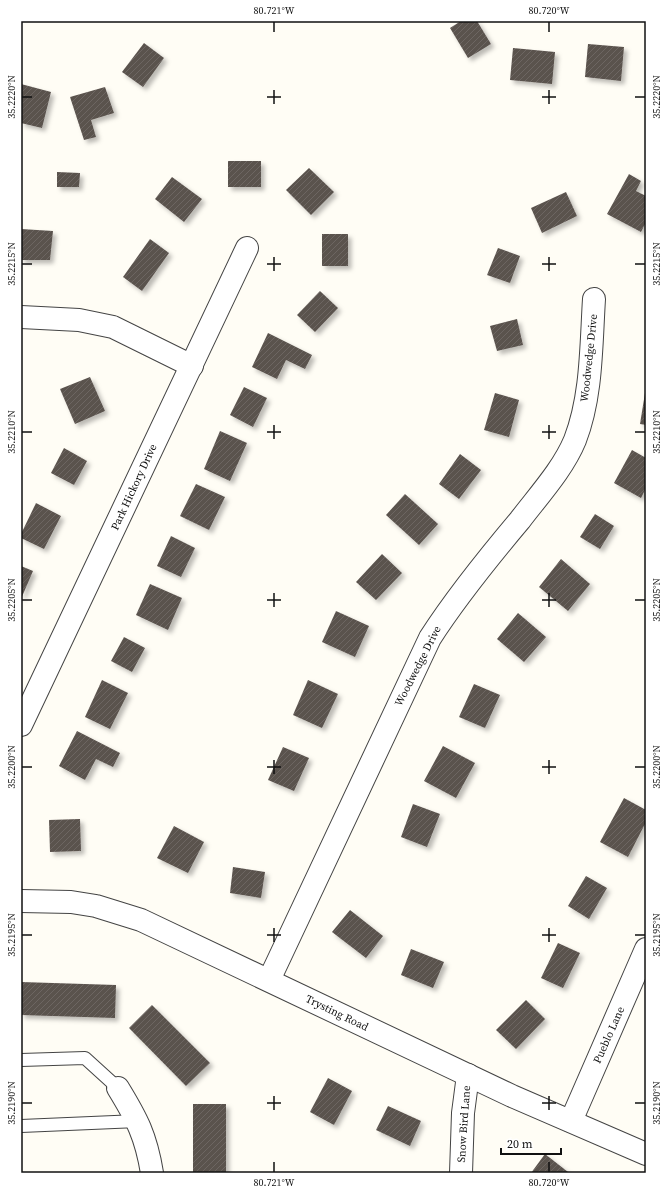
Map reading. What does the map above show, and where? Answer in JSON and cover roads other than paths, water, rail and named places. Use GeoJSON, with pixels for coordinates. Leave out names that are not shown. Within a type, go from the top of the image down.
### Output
{"type":"FeatureCollection","features":[{"type":"Feature","properties":{"kind":"street","name":"Park Hickory Drive"},"geometry":{"type":"LineString","coordinates":[[21,725],[247,248]]}},
{"type":"Feature","properties":{"kind":"street","name":"Woodwedge Drive"},"geometry":{"type":"LineString","coordinates":[[269,980],[430,638],[451,604],[538,497],[559,468],[574,441],[583,414],[589,380],[594,299]]}},
{"type":"Feature","properties":{"kind":"street"},"geometry":{"type":"LineString","coordinates":[[21,317],[79,320],[113,327],[192,366]]}},
{"type":"Feature","properties":{"kind":"street","name":"Trysting Road"},"geometry":{"type":"LineString","coordinates":[[21,901],[71,902],[96,906],[141,920],[468,1075],[646,1154]]}},
{"type":"Feature","properties":{"kind":"street","name":"Pueblo Lane"},"geometry":{"type":"LineString","coordinates":[[571,1121],[646,949]]}},
{"type":"Feature","properties":{"kind":"street","name":"Snow Bird Lane"},"geometry":{"type":"LineString","coordinates":[[461,1173],[463,1113],[468,1075]]}},
{"type":"Feature","properties":{"kind":"street"},"geometry":{"type":"LineString","coordinates":[[118,1088],[138,1121],[148,1147],[152,1173]]}},
{"type":"Feature","properties":{"kind":"lane"},"geometry":{"type":"LineString","coordinates":[[21,1060],[84,1058],[118,1088]]}},
{"type":"Feature","properties":{"kind":"lane"},"geometry":{"type":"LineString","coordinates":[[21,1126],[138,1121]]}}]}
